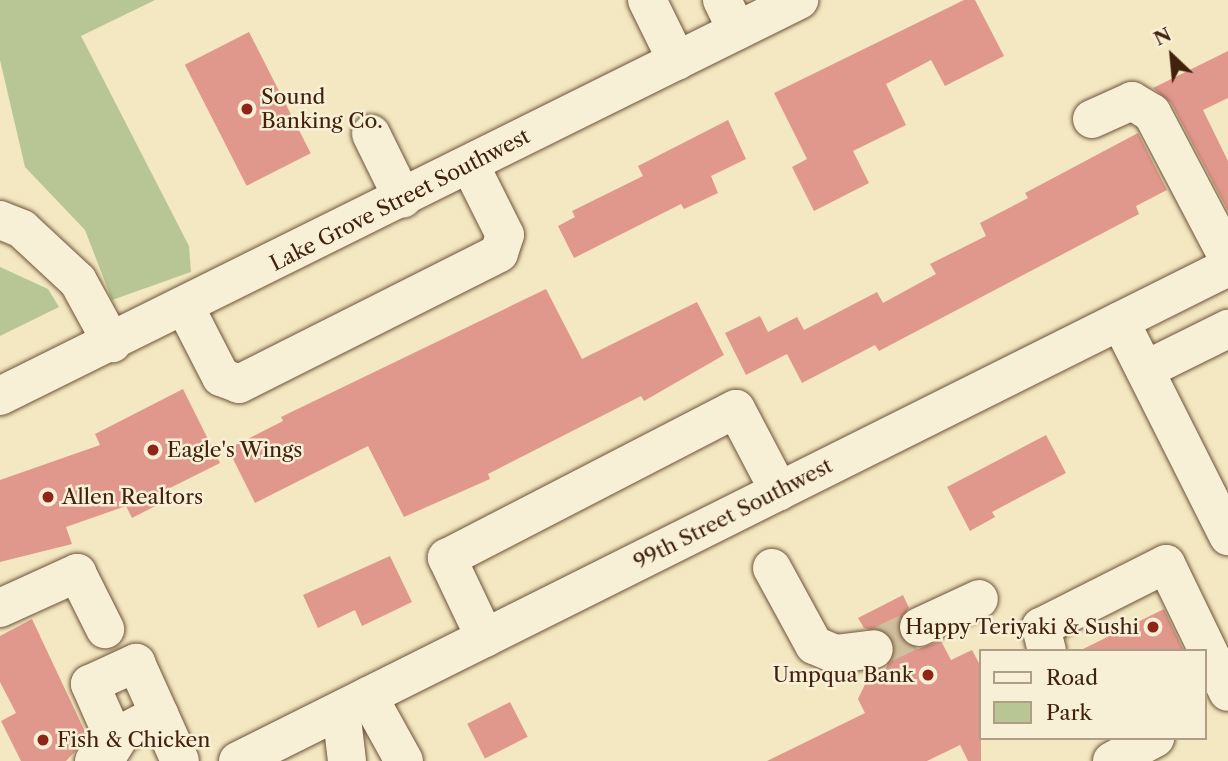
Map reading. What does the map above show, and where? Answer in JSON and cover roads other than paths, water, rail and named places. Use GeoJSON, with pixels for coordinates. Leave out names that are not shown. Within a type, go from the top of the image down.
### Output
{"type":"FeatureCollection","features":[{"type":"Feature","properties":{"kind":"street"},"geometry":{"type":"LineString","coordinates":[[647,0],[677,61]]}},
{"type":"Feature","properties":{"kind":"street","name":"Lake Grove Street Southwest"},"geometry":{"type":"LineString","coordinates":[[0,396],[186,307],[677,61],[729,16],[799,0]]}},
{"type":"Feature","properties":{"kind":"street"},"geometry":{"type":"LineString","coordinates":[[1092,119],[1132,102],[1152,113],[1228,258]]}},
{"type":"Feature","properties":{"kind":"street"},"geometry":{"type":"LineString","coordinates":[[371,134],[403,199]]}},
{"type":"Feature","properties":{"kind":"street"},"geometry":{"type":"LineString","coordinates":[[186,307],[222,377],[239,384],[499,253],[505,235],[470,165]]}},
{"type":"Feature","properties":{"kind":"street"},"geometry":{"type":"LineString","coordinates":[[0,220],[22,229],[78,281],[112,343]]}},
{"type":"Feature","properties":{"kind":"street","name":"99th Street Southwest"},"geometry":{"type":"LineString","coordinates":[[238,761],[1228,267]]}},
{"type":"Feature","properties":{"kind":"street"},"geometry":{"type":"LineString","coordinates":[[1120,321],[1228,536]]}},
{"type":"Feature","properties":{"kind":"street"},"geometry":{"type":"LineString","coordinates":[[1145,370],[1228,329]]}},
{"type":"Feature","properties":{"kind":"street"},"geometry":{"type":"LineString","coordinates":[[485,638],[447,558],[736,409],[779,491]]}},
{"type":"Feature","properties":{"kind":"street"},"geometry":{"type":"LineString","coordinates":[[1046,649],[1041,627],[1166,564],[1228,692]]}},
{"type":"Feature","properties":{"kind":"street"},"geometry":{"type":"LineString","coordinates":[[772,568],[814,645],[835,654],[874,649]]}},
{"type":"Feature","properties":{"kind":"street"},"geometry":{"type":"LineString","coordinates":[[0,608],[77,573],[105,629]]}},
{"type":"Feature","properties":{"kind":"street"},"geometry":{"type":"LineString","coordinates":[[919,627],[979,599]]}},
{"type":"Feature","properties":{"kind":"street"},"geometry":{"type":"LineString","coordinates":[[108,750],[108,725],[90,684],[136,663],[180,761]]}},
{"type":"Feature","properties":{"kind":"street"},"geometry":{"type":"LineString","coordinates":[[1207,711],[1228,701]]}},
{"type":"Feature","properties":{"kind":"street"},"geometry":{"type":"LineString","coordinates":[[347,761],[354,703]]}},
{"type":"Feature","properties":{"kind":"street"},"geometry":{"type":"LineString","coordinates":[[354,703],[404,761]]}},
{"type":"Feature","properties":{"kind":"street"},"geometry":{"type":"LineString","coordinates":[[108,750],[159,714]]}},
{"type":"Feature","properties":{"kind":"street"},"geometry":{"type":"LineString","coordinates":[[1089,740],[1096,754],[1112,761],[1151,740]]}},
{"type":"Feature","properties":{"kind":"tunnel"},"geometry":{"type":"LineString","coordinates":[[874,649],[919,627]]}},
{"type":"Feature","properties":{"kind":"place","name":"Sound Banking Co."},"geometry":{"type":"Point","coordinates":[247,109]}},
{"type":"Feature","properties":{"kind":"place","name":"Eagle's Wings"},"geometry":{"type":"Point","coordinates":[153,450]}},
{"type":"Feature","properties":{"kind":"place","name":"Allen Realtors"},"geometry":{"type":"Point","coordinates":[48,497]}},
{"type":"Feature","properties":{"kind":"place","name":"Happy Teriyaki & Sushi"},"geometry":{"type":"Point","coordinates":[1153,627]}},
{"type":"Feature","properties":{"kind":"place","name":"Umpqua Bank"},"geometry":{"type":"Point","coordinates":[928,675]}},
{"type":"Feature","properties":{"kind":"place","name":"Fish & Chicken"},"geometry":{"type":"Point","coordinates":[43,740]}}]}
